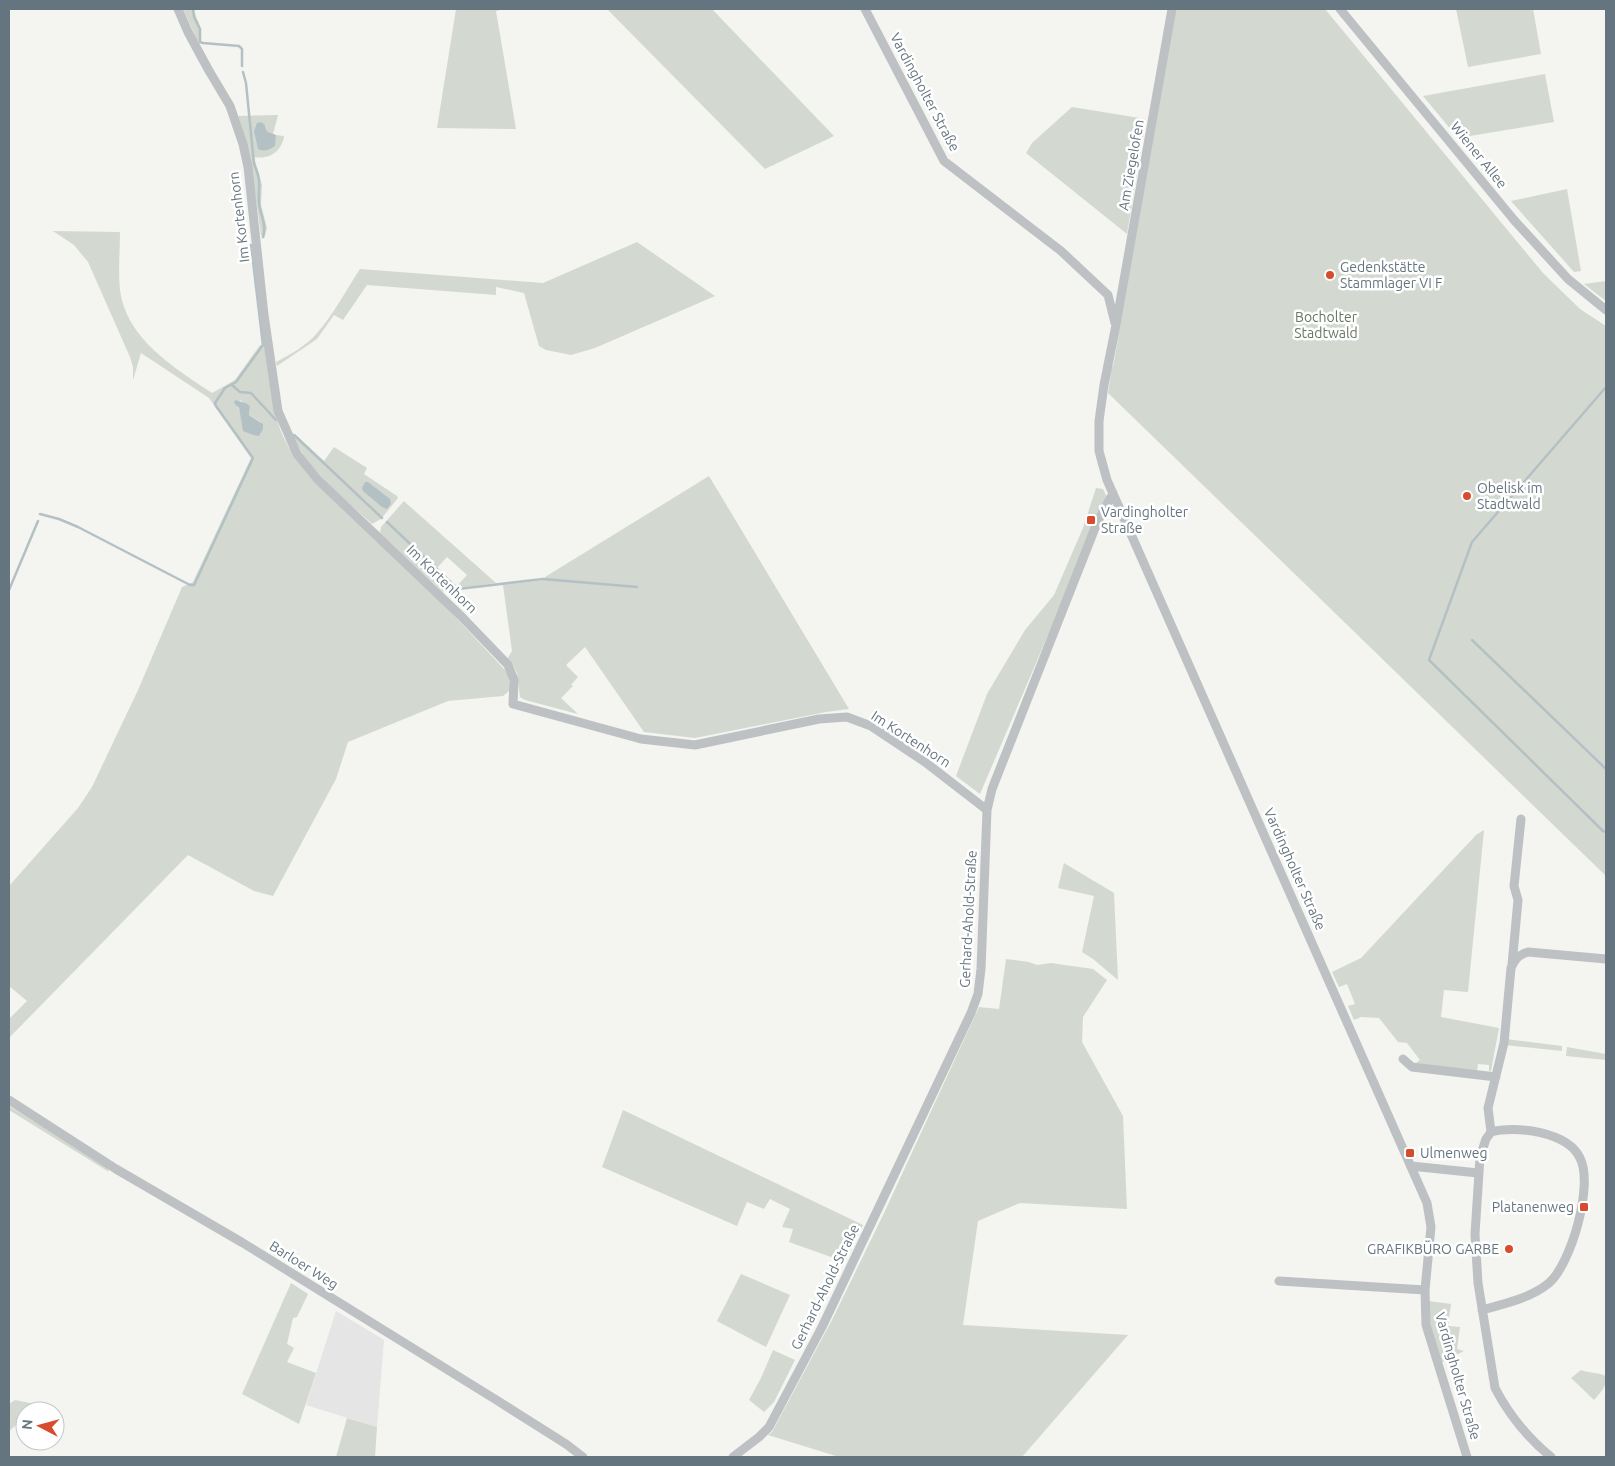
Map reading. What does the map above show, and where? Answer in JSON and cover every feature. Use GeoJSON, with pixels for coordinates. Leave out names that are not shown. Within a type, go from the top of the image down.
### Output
{"type":"FeatureCollection","features":[{"type":"Feature","properties":{"kind":"street","name":"Im Kortenhorn"},"geometry":{"type":"LineString","coordinates":[[178,9],[188,32],[230,106],[243,144],[248,167],[264,315],[278,411],[297,454],[317,479],[454,610],[508,665],[514,680],[513,704],[641,739],[695,745],[819,719],[847,717],[871,726],[925,762],[987,810]]}},
{"type":"Feature","properties":{"kind":"street","name":"Vardingholter Straße"},"geometry":{"type":"LineString","coordinates":[[865,9],[944,161],[1061,251],[1108,295],[1116,325],[1099,420],[1100,458],[1113,493],[1427,1203],[1431,1227],[1425,1290],[1426,1325],[1467,1457]]}},
{"type":"Feature","properties":{"kind":"street","name":"Am Ziegelofen"},"geometry":{"type":"LineString","coordinates":[[1116,325],[1172,9]]}},
{"type":"Feature","properties":{"kind":"street","name":"Wiener Allee"},"geometry":{"type":"LineString","coordinates":[[1340,9],[1514,220],[1568,279],[1606,310]]}},
{"type":"Feature","properties":{"kind":"street"},"geometry":{"type":"LineString","coordinates":[[1108,295],[1115,298],[1122,294]]}},
{"type":"Feature","properties":{"kind":"street","name":"Gerhard-Ahold-Straße"},"geometry":{"type":"LineString","coordinates":[[733,1457],[759,1437],[768,1427],[822,1327],[971,1013],[978,994],[981,969],[987,810],[992,789],[1097,523],[1113,493]]}},
{"type":"Feature","properties":{"kind":"street"},"geometry":{"type":"LineString","coordinates":[[1521,819],[1514,886],[1518,900],[1504,1038],[1488,1108],[1491,1132],[1482,1148],[1478,1173],[1476,1257],[1482,1310],[1495,1388],[1502,1402],[1532,1441],[1551,1457]]}},
{"type":"Feature","properties":{"kind":"street"},"geometry":{"type":"LineString","coordinates":[[1511,968],[1520,954],[1528,952],[1606,959]]}},
{"type":"Feature","properties":{"kind":"street"},"geometry":{"type":"LineString","coordinates":[[1403,1059],[1412,1067],[1496,1077]]}},
{"type":"Feature","properties":{"kind":"street","name":"Barloer Weg"},"geometry":{"type":"LineString","coordinates":[[9,1100],[116,1169],[243,1243],[498,1401],[566,1444],[582,1457]]}},
{"type":"Feature","properties":{"kind":"street"},"geometry":{"type":"LineString","coordinates":[[1482,1310],[1534,1292],[1549,1283],[1560,1270],[1568,1254],[1579,1218],[1583,1189],[1582,1162],[1574,1148],[1567,1143],[1525,1130],[1502,1129],[1491,1132]]}},
{"type":"Feature","properties":{"kind":"street"},"geometry":{"type":"LineString","coordinates":[[1411,1166],[1478,1173]]}},
{"type":"Feature","properties":{"kind":"street"},"geometry":{"type":"LineString","coordinates":[[1279,1281],[1425,1290]]}},
{"type":"Feature","properties":{"kind":"shaded area"},"geometry":{"type":"Polygon","coordinates":[[[261,122],[265,125],[267,131],[276,135],[275,146],[271,149],[258,149],[254,131],[257,123],[261,122]]]}},
{"type":"Feature","properties":{"kind":"shaded area"},"geometry":{"type":"Polygon","coordinates":[[[235,400],[250,406],[249,415],[263,424],[263,429],[259,436],[243,431],[239,408],[234,403],[235,400]]]}},
{"type":"Feature","properties":{"kind":"shaded area"},"geometry":{"type":"Polygon","coordinates":[[[365,482],[368,482],[390,499],[391,504],[387,509],[363,491],[362,488],[365,482]]]}},
{"type":"Feature","properties":{"kind":"shaded area"},"geometry":{"type":"Polygon","coordinates":[[[336,1311],[384,1340],[377,1427],[306,1405],[336,1311]]]}},
{"type":"Feature","properties":{"kind":"green space"},"geometry":{"type":"Polygon","coordinates":[[[183,9],[194,9],[201,29],[198,42],[183,9]]]}},
{"type":"Feature","properties":{"kind":"green space"},"geometry":{"type":"Polygon","coordinates":[[[456,9],[504,9],[496,11],[516,129],[437,128],[456,9]]]}},
{"type":"Feature","properties":{"kind":"green space"},"geometry":{"type":"Polygon","coordinates":[[[607,9],[712,9],[834,136],[765,169],[607,9]]]}},
{"type":"Feature","properties":{"kind":"green space","name":"Bocholter Stadtwald"},"geometry":{"type":"Polygon","coordinates":[[[1176,9],[1325,9],[1543,273],[1580,309],[1606,326],[1606,876],[1108,393],[1176,9]]]}},
{"type":"Feature","properties":{"kind":"green space"},"geometry":{"type":"Polygon","coordinates":[[[1456,9],[1533,9],[1541,54],[1468,67],[1456,9]]]}},
{"type":"Feature","properties":{"kind":"green space"},"geometry":{"type":"Polygon","coordinates":[[[1545,74],[1554,122],[1458,138],[1423,96],[1545,74]]]}},
{"type":"Feature","properties":{"kind":"green space"},"geometry":{"type":"Polygon","coordinates":[[[1072,107],[1146,119],[1127,234],[1026,153],[1032,143],[1072,107]]]}},
{"type":"Feature","properties":{"kind":"green space"},"geometry":{"type":"Polygon","coordinates":[[[278,115],[273,134],[266,130],[265,125],[255,125],[276,138],[276,135],[284,136],[283,142],[274,154],[259,158],[254,157],[262,185],[261,205],[267,228],[264,238],[261,235],[249,152],[238,116],[278,115]]]}},
{"type":"Feature","properties":{"kind":"green space"},"geometry":{"type":"Polygon","coordinates":[[[1567,189],[1581,271],[1574,272],[1511,201],[1567,189]]]}},
{"type":"Feature","properties":{"kind":"green space"},"geometry":{"type":"Polygon","coordinates":[[[53,231],[120,232],[120,290],[124,307],[132,323],[142,338],[154,350],[212,393],[235,380],[260,345],[265,346],[277,421],[285,440],[301,466],[314,482],[447,608],[505,670],[509,680],[509,691],[503,696],[448,701],[348,742],[336,779],[273,896],[254,891],[188,855],[9,1038],[9,1019],[27,1001],[9,986],[9,886],[78,808],[92,787],[138,690],[182,587],[193,582],[251,458],[209,398],[141,353],[133,380],[133,367],[130,357],[88,262],[74,245],[53,231]],[[240,400],[237,405],[244,429],[253,435],[261,422],[249,415],[250,406],[240,400]]]}},
{"type":"Feature","properties":{"kind":"green space"},"geometry":{"type":"Polygon","coordinates":[[[637,242],[715,296],[595,348],[571,355],[546,350],[539,346],[524,293],[496,287],[496,295],[367,285],[343,320],[334,315],[317,339],[277,366],[276,362],[293,353],[313,338],[334,310],[360,269],[543,283],[637,242]]]}},
{"type":"Feature","properties":{"kind":"green space"},"geometry":{"type":"Polygon","coordinates":[[[1606,281],[1606,301],[1584,284],[1606,281]]]}},
{"type":"Feature","properties":{"kind":"green space"},"geometry":{"type":"Polygon","coordinates":[[[295,434],[324,461],[334,447],[367,468],[364,474],[398,498],[381,519],[372,524],[318,473],[300,449],[293,436],[295,434]]]}},
{"type":"Feature","properties":{"kind":"green space"},"geometry":{"type":"Polygon","coordinates":[[[709,476],[849,709],[695,738],[644,732],[585,647],[566,665],[578,677],[571,685],[573,686],[561,698],[578,714],[520,697],[517,673],[507,659],[512,651],[503,585],[546,580],[545,577],[709,476]]]}},
{"type":"Feature","properties":{"kind":"green space"},"geometry":{"type":"Polygon","coordinates":[[[1096,488],[1103,489],[1107,497],[980,794],[956,776],[987,694],[1025,630],[1054,595],[1083,528],[1096,488]]]}},
{"type":"Feature","properties":{"kind":"green space"},"geometry":{"type":"Polygon","coordinates":[[[404,501],[496,583],[456,587],[467,575],[447,557],[437,568],[453,583],[443,592],[380,533],[381,527],[404,501]]]}},
{"type":"Feature","properties":{"kind":"green space"},"geometry":{"type":"Polygon","coordinates":[[[1484,830],[1468,992],[1444,990],[1441,1017],[1499,1028],[1491,1071],[1489,1071],[1489,1065],[1478,1064],[1477,1072],[1416,1063],[1420,1060],[1407,1043],[1398,1042],[1379,1018],[1361,1017],[1354,1020],[1348,1006],[1355,1004],[1347,984],[1339,987],[1332,972],[1361,958],[1476,835],[1484,830]]]}},
{"type":"Feature","properties":{"kind":"green space"},"geometry":{"type":"Polygon","coordinates":[[[1064,863],[1114,893],[1118,980],[1082,952],[1094,896],[1058,888],[1064,863]]]}},
{"type":"Feature","properties":{"kind":"green space"},"geometry":{"type":"Polygon","coordinates":[[[1006,959],[1037,965],[1051,963],[1093,969],[1107,980],[1083,1017],[1082,1042],[1123,1116],[1127,1209],[1020,1203],[978,1221],[963,1325],[1128,1335],[1022,1457],[839,1457],[768,1435],[772,1432],[833,1318],[885,1211],[979,1007],[999,1009],[1006,959]]]}},
{"type":"Feature","properties":{"kind":"green space"},"geometry":{"type":"Polygon","coordinates":[[[1505,1039],[1562,1046],[1562,1051],[1504,1045],[1505,1039]]]}},
{"type":"Feature","properties":{"kind":"green space"},"geometry":{"type":"Polygon","coordinates":[[[1567,1047],[1606,1054],[1606,1060],[1566,1056],[1567,1047]]]}},
{"type":"Feature","properties":{"kind":"green space"},"geometry":{"type":"Polygon","coordinates":[[[9,1106],[107,1166],[109,1172],[9,1110],[9,1106]]]}},
{"type":"Feature","properties":{"kind":"green space"},"geometry":{"type":"Polygon","coordinates":[[[623,1110],[863,1225],[845,1262],[789,1242],[793,1229],[782,1227],[790,1209],[770,1199],[764,1209],[747,1202],[737,1226],[602,1167],[623,1110]]]}},
{"type":"Feature","properties":{"kind":"green space"},"geometry":{"type":"Polygon","coordinates":[[[741,1274],[790,1295],[766,1347],[717,1321],[741,1274]]]}},
{"type":"Feature","properties":{"kind":"green space"},"geometry":{"type":"Polygon","coordinates":[[[291,1283],[308,1294],[297,1317],[293,1318],[287,1344],[294,1348],[287,1362],[316,1373],[299,1424],[242,1394],[291,1283]]]}},
{"type":"Feature","properties":{"kind":"green space"},"geometry":{"type":"Polygon","coordinates":[[[1429,1301],[1451,1304],[1448,1326],[1460,1327],[1457,1349],[1464,1351],[1441,1363],[1429,1324],[1429,1301]]]}},
{"type":"Feature","properties":{"kind":"green space"},"geometry":{"type":"Polygon","coordinates":[[[773,1350],[795,1360],[774,1402],[764,1412],[749,1400],[773,1350]]]}},
{"type":"Feature","properties":{"kind":"green space"},"geometry":{"type":"Polygon","coordinates":[[[1581,1370],[1606,1376],[1601,1392],[1594,1400],[1571,1378],[1581,1370]]]}},
{"type":"Feature","properties":{"kind":"green space"},"geometry":{"type":"Polygon","coordinates":[[[15,1400],[20,1401],[15,1401],[15,1426],[9,1431],[9,1404],[15,1400]]]}},
{"type":"Feature","properties":{"kind":"green space"},"geometry":{"type":"Polygon","coordinates":[[[347,1418],[377,1427],[375,1457],[336,1457],[347,1418]]]}},
{"type":"Feature","properties":{"kind":"waterway"},"geometry":{"type":"LineString","coordinates":[[193,9],[194,17],[200,29],[200,42],[239,46],[242,49],[242,66]]}},
{"type":"Feature","properties":{"kind":"waterway"},"geometry":{"type":"LineString","coordinates":[[243,72],[246,83],[254,164],[259,180],[259,203],[264,224],[263,237]]}},
{"type":"Feature","properties":{"kind":"waterway"},"geometry":{"type":"LineString","coordinates":[[40,514],[78,527],[190,585],[194,585],[253,458],[215,403],[225,388],[236,382],[263,345],[251,245]]}},
{"type":"Feature","properties":{"kind":"waterway"},"geometry":{"type":"LineString","coordinates":[[232,385],[240,392],[251,393],[276,420]]}},
{"type":"Feature","properties":{"kind":"waterway"},"geometry":{"type":"LineString","coordinates":[[1606,387],[1472,542],[1429,660],[1606,832]]}},
{"type":"Feature","properties":{"kind":"waterway"},"geometry":{"type":"LineString","coordinates":[[294,435],[382,518]]}},
{"type":"Feature","properties":{"kind":"waterway"},"geometry":{"type":"LineString","coordinates":[[9,590],[38,521]]}},
{"type":"Feature","properties":{"kind":"waterway"},"geometry":{"type":"LineString","coordinates":[[387,522],[458,589],[543,579],[637,587]]}},
{"type":"Feature","properties":{"kind":"waterway"},"geometry":{"type":"LineString","coordinates":[[1472,640],[1606,769]]}},
{"type":"Feature","properties":{"kind":"place","name":"Gedenkstätte Stammlager VI F"},"geometry":{"type":"Point","coordinates":[1330,275]}},
{"type":"Feature","properties":{"kind":"place","name":"Obelisk im Stadtwald"},"geometry":{"type":"Point","coordinates":[1467,496]}},
{"type":"Feature","properties":{"kind":"place","name":"Vardingholter Straße"},"geometry":{"type":"Point","coordinates":[1091,520]}},
{"type":"Feature","properties":{"kind":"place","name":"Ulmenweg"},"geometry":{"type":"Point","coordinates":[1410,1153]}},
{"type":"Feature","properties":{"kind":"place","name":"Platanenweg"},"geometry":{"type":"Point","coordinates":[1584,1207]}},
{"type":"Feature","properties":{"kind":"place","name":"GRAFIKBÜRO GARBE"},"geometry":{"type":"Point","coordinates":[1509,1249]}}]}
